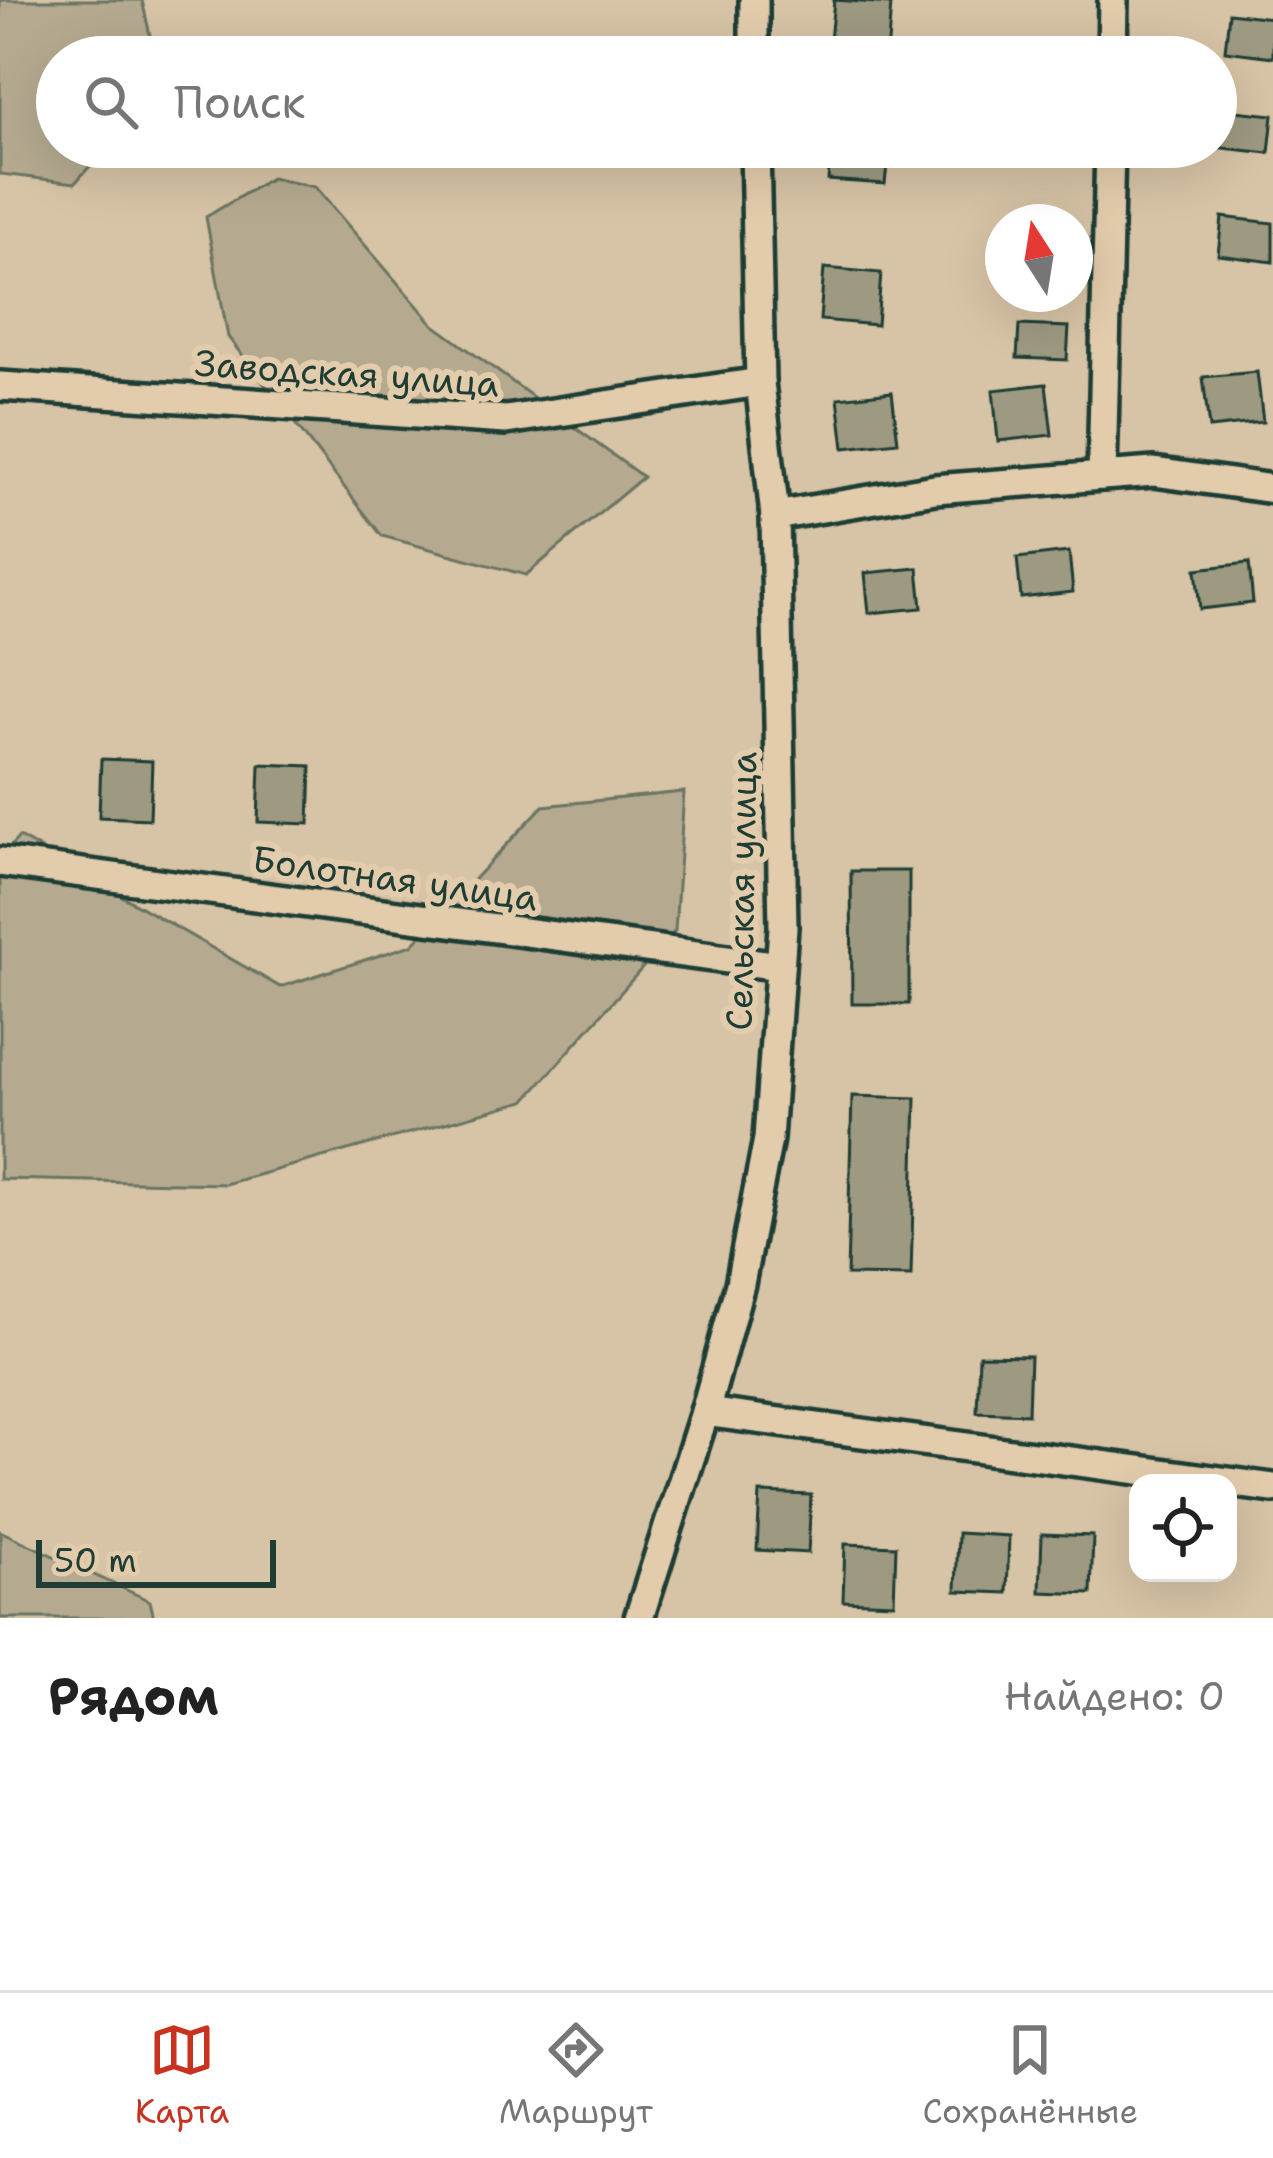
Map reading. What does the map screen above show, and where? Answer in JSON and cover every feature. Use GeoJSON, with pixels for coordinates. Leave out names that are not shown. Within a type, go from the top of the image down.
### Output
{"type":"FeatureCollection","features":[{"type":"Feature","properties":{"kind":"street"},"geometry":{"type":"LineString","coordinates":[[754,0],[754,36]]}},
{"type":"Feature","properties":{"kind":"street"},"geometry":{"type":"LineString","coordinates":[[1112,36],[1113,0]]}},
{"type":"Feature","properties":{"kind":"street","name":"Сельская улица"},"geometry":{"type":"LineString","coordinates":[[639,1618],[740,1284],[768,1139],[783,927],[775,516],[760,382],[755,168]]}},
{"type":"Feature","properties":{"kind":"street"},"geometry":{"type":"LineString","coordinates":[[1102,476],[1109,168]]}},
{"type":"Feature","properties":{"kind":"street","name":"Заводская улица"},"geometry":{"type":"LineString","coordinates":[[0,386],[506,421],[760,382]]}},
{"type":"Feature","properties":{"kind":"street"},"geometry":{"type":"LineString","coordinates":[[775,516],[935,489],[1154,472],[1273,489]]}},
{"type":"Feature","properties":{"kind":"street","name":"Болотная улица"},"geometry":{"type":"LineString","coordinates":[[0,862],[780,966]]}},
{"type":"Feature","properties":{"kind":"street"},"geometry":{"type":"LineString","coordinates":[[705,1412],[1273,1488]]}},
{"type":"Feature","properties":{"kind":"shaded area"},"geometry":{"type":"Polygon","coordinates":[[[0,0],[142,0],[150,36],[36,36],[36,168],[88,168],[75,183],[0,174],[0,0]]]}},
{"type":"Feature","properties":{"kind":"shaded area"},"geometry":{"type":"Polygon","coordinates":[[[271,178],[315,187],[434,325],[643,477],[526,575],[382,536],[228,337],[206,217],[271,178]]]}},
{"type":"Feature","properties":{"kind":"shaded area"},"geometry":{"type":"Polygon","coordinates":[[[684,792],[675,931],[525,1101],[225,1184],[0,1179],[0,858],[19,837],[280,987],[412,945],[543,806],[684,792]]]}},
{"type":"Feature","properties":{"kind":"shaded area"},"geometry":{"type":"Polygon","coordinates":[[[0,1531],[150,1601],[154,1618],[0,1618],[0,1531]]]}},
{"type":"Feature","properties":{"kind":"building"},"geometry":{"type":"Polygon","coordinates":[[[834,0],[891,4],[889,36],[830,36],[834,0]]]}},
{"type":"Feature","properties":{"kind":"building"},"geometry":{"type":"Polygon","coordinates":[[[1229,13],[1273,18],[1273,57],[1237,52],[1237,36],[1227,36],[1229,13]]]}},
{"type":"Feature","properties":{"kind":"building"},"geometry":{"type":"Polygon","coordinates":[[[1237,111],[1273,115],[1269,153],[1237,150],[1237,111]]]}},
{"type":"Feature","properties":{"kind":"building"},"geometry":{"type":"Polygon","coordinates":[[[829,168],[887,168],[885,184],[828,180],[829,168]]]}},
{"type":"Feature","properties":{"kind":"building"},"geometry":{"type":"Polygon","coordinates":[[[1222,217],[1273,223],[1273,262],[1218,255],[1222,217]]]}},
{"type":"Feature","properties":{"kind":"building"},"geometry":{"type":"Polygon","coordinates":[[[824,268],[881,273],[877,325],[820,320],[824,268]]]}},
{"type":"Feature","properties":{"kind":"building"},"geometry":{"type":"Polygon","coordinates":[[[1019,325],[1069,327],[1067,360],[1017,358],[1019,325]]]}},
{"type":"Feature","properties":{"kind":"building"},"geometry":{"type":"Polygon","coordinates":[[[1257,372],[1263,422],[1209,428],[1203,377],[1257,372]]]}},
{"type":"Feature","properties":{"kind":"building"},"geometry":{"type":"Polygon","coordinates":[[[1046,384],[1052,435],[998,441],[993,390],[1046,384]]]}},
{"type":"Feature","properties":{"kind":"building"},"geometry":{"type":"Polygon","coordinates":[[[892,392],[898,442],[844,448],[838,398],[892,392]]]}},
{"type":"Feature","properties":{"kind":"building"},"geometry":{"type":"Polygon","coordinates":[[[1069,552],[1073,592],[1021,598],[1017,558],[1069,552]]]}},
{"type":"Feature","properties":{"kind":"building"},"geometry":{"type":"Polygon","coordinates":[[[1249,563],[1253,603],[1200,609],[1196,569],[1249,563]]]}},
{"type":"Feature","properties":{"kind":"building"},"geometry":{"type":"Polygon","coordinates":[[[918,568],[922,608],[869,613],[865,573],[918,568]]]}},
{"type":"Feature","properties":{"kind":"building"},"geometry":{"type":"Polygon","coordinates":[[[101,759],[152,761],[150,819],[99,817],[101,759]]]}},
{"type":"Feature","properties":{"kind":"building"},"geometry":{"type":"Polygon","coordinates":[[[260,764],[311,766],[309,824],[258,822],[260,764]]]}},
{"type":"Feature","properties":{"kind":"building"},"geometry":{"type":"Polygon","coordinates":[[[851,871],[909,871],[909,1004],[852,1004],[851,871]]]}},
{"type":"Feature","properties":{"kind":"building"},"geometry":{"type":"Polygon","coordinates":[[[852,1096],[916,1098],[911,1276],[847,1275],[852,1096]]]}},
{"type":"Feature","properties":{"kind":"building"},"geometry":{"type":"Polygon","coordinates":[[[979,1355],[1030,1356],[1028,1414],[977,1412],[979,1355]]]}},
{"type":"Feature","properties":{"kind":"building"},"geometry":{"type":"Polygon","coordinates":[[[760,1493],[811,1495],[808,1553],[757,1550],[760,1493]]]}},
{"type":"Feature","properties":{"kind":"building"},"geometry":{"type":"Polygon","coordinates":[[[958,1533],[1009,1536],[1007,1593],[956,1591],[958,1533]]]}},
{"type":"Feature","properties":{"kind":"building"},"geometry":{"type":"Polygon","coordinates":[[[1042,1534],[1093,1536],[1091,1594],[1040,1592],[1042,1534]]]}},
{"type":"Feature","properties":{"kind":"building"},"geometry":{"type":"Polygon","coordinates":[[[845,1544],[896,1546],[894,1603],[843,1601],[845,1544]]]}}]}
